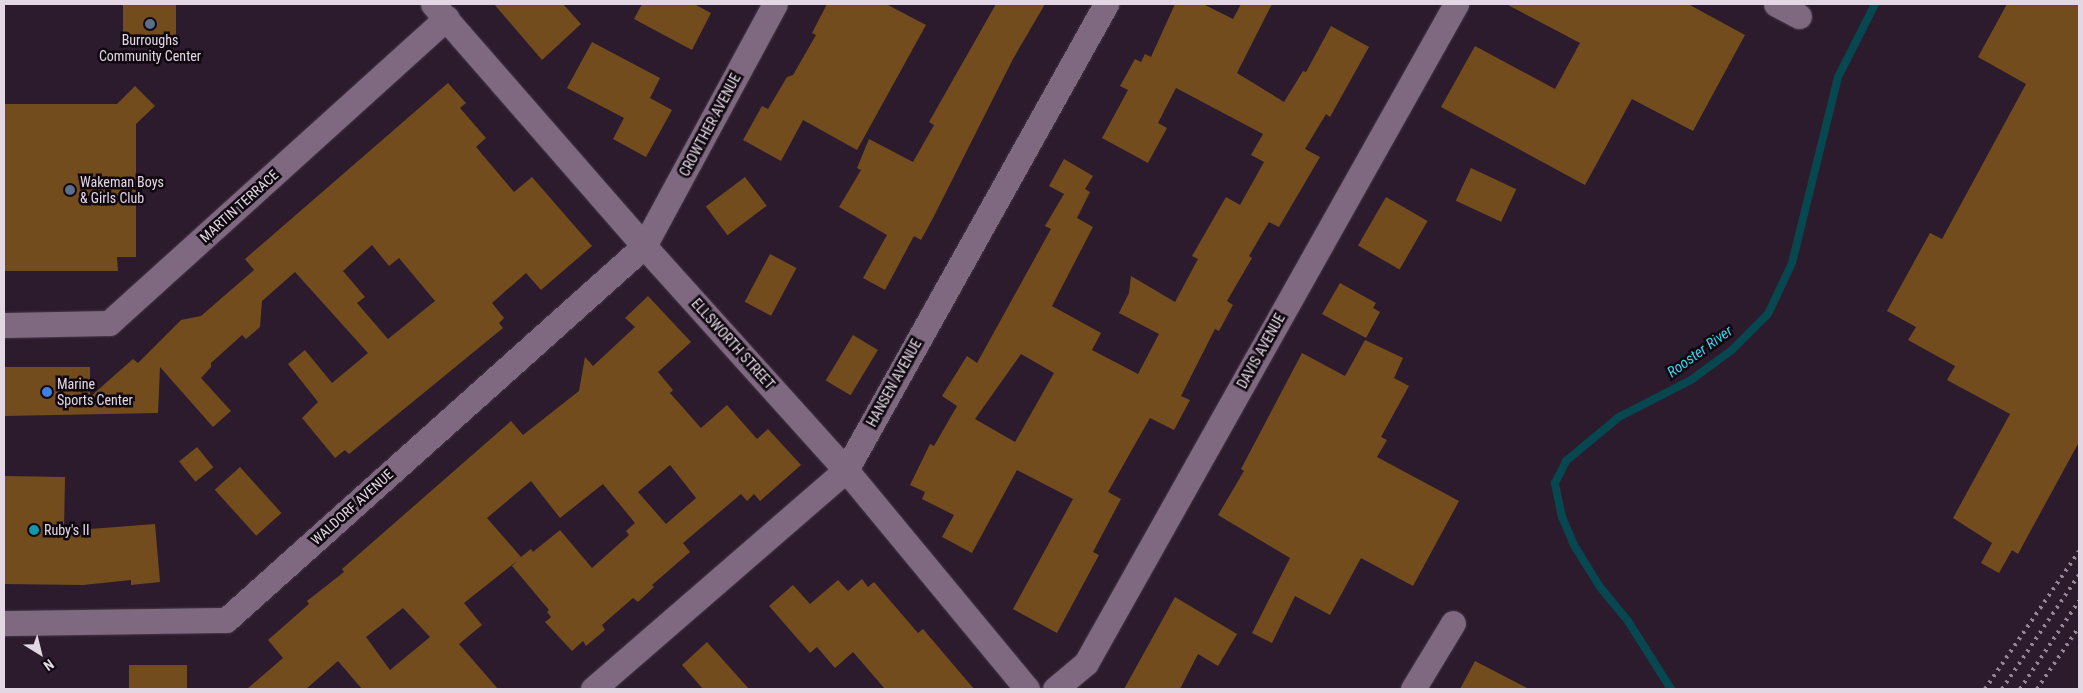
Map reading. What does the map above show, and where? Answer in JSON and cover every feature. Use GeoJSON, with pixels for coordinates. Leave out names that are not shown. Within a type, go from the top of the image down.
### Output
{"type":"FeatureCollection","features":[{"type":"Feature","properties":{"kind":"street","name":"CROWTHER AVENUE"},"geometry":{"type":"LineString","coordinates":[[644,246],[775,4]]}},
{"type":"Feature","properties":{"kind":"street","name":"HANSEN AVENUE"},"geometry":{"type":"LineString","coordinates":[[593,689],[846,470],[1106,4]]}},
{"type":"Feature","properties":{"kind":"street","name":"DAVIS AVENUE"},"geometry":{"type":"LineString","coordinates":[[1055,689],[1086,663],[1456,4]]}},
{"type":"Feature","properties":{"kind":"street"},"geometry":{"type":"LineString","coordinates":[[1776,4],[1799,16]]}},
{"type":"Feature","properties":{"kind":"street","name":"ELLSWORTH STREET"},"geometry":{"type":"LineString","coordinates":[[440,11],[644,246],[846,470],[1026,689]]}},
{"type":"Feature","properties":{"kind":"street","name":"MARTIN TERRACE"},"geometry":{"type":"LineString","coordinates":[[4,325],[109,323],[440,11]]}},
{"type":"Feature","properties":{"kind":"street","name":"WALDORF AVENUE"},"geometry":{"type":"LineString","coordinates":[[4,623],[226,620],[644,246]]}},
{"type":"Feature","properties":{"kind":"street"},"geometry":{"type":"LineString","coordinates":[[1413,689],[1454,623]]}},
{"type":"Feature","properties":{"kind":"building","name":"Burroughs Community Center"},"geometry":{"type":"Polygon","coordinates":[[[123,4],[176,4],[176,45],[123,45],[123,4]]]}},
{"type":"Feature","properties":{"kind":"building"},"geometry":{"type":"Polygon","coordinates":[[[494,4],[563,4],[581,24],[542,60],[494,4]]]}},
{"type":"Feature","properties":{"kind":"building"},"geometry":{"type":"Polygon","coordinates":[[[642,4],[694,4],[711,13],[692,50],[634,19],[642,4]]]}},
{"type":"Feature","properties":{"kind":"building"},"geometry":{"type":"Polygon","coordinates":[[[827,4],[886,4],[926,25],[857,150],[803,120],[781,161],[743,140],[762,106],[768,109],[787,77],[793,75],[816,35],[812,33],[827,4]]]}},
{"type":"Feature","properties":{"kind":"building"},"geometry":{"type":"Polygon","coordinates":[[[996,4],[1045,4],[1013,59],[921,240],[914,236],[885,290],[863,278],[887,235],[839,207],[861,170],[857,168],[869,139],[913,162],[934,125],[929,122],[996,4]]]}},
{"type":"Feature","properties":{"kind":"building"},"geometry":{"type":"Polygon","coordinates":[[[1175,4],[1203,4],[1233,19],[1241,4],[1272,4],[1237,73],[1284,102],[1303,71],[1306,72],[1331,26],[1369,47],[1330,117],[1326,114],[1305,149],[1320,157],[1279,227],[1269,222],[1249,256],[1252,258],[1227,301],[1233,305],[1219,331],[1215,329],[1181,396],[1190,400],[1174,430],[1150,418],[1108,492],[1121,499],[1093,552],[1099,555],[1057,633],[1013,609],[1073,499],[1017,470],[972,553],[942,537],[954,515],[922,499],[925,492],[910,485],[930,444],[934,446],[957,406],[942,396],[967,356],[977,363],[1051,229],[1045,226],[1064,194],[1049,186],[1064,159],[1093,176],[1085,189],[1090,192],[1077,218],[1093,227],[1052,306],[1101,333],[1092,350],[1138,374],[1159,334],[1119,313],[1129,293],[1131,276],[1175,302],[1198,259],[1192,256],[1226,197],[1240,205],[1264,162],[1251,155],[1263,134],[1176,88],[1158,123],[1167,128],[1148,163],[1102,138],[1128,90],[1120,86],[1135,59],[1141,62],[1145,54],[1151,57],[1175,4]],[[1021,354],[975,419],[1015,442],[1054,373],[1021,354]]]}},
{"type":"Feature","properties":{"kind":"building"},"geometry":{"type":"Polygon","coordinates":[[[1506,4],[1688,4],[1745,35],[1693,131],[1632,99],[1585,185],[1441,107],[1475,46],[1555,89],[1580,43],[1506,4]]]}},
{"type":"Feature","properties":{"kind":"building"},"geometry":{"type":"Polygon","coordinates":[[[2007,4],[2079,4],[2079,442],[2018,554],[2012,550],[1999,573],[1981,563],[1992,543],[1953,518],[2010,414],[1947,380],[1955,366],[1908,340],[1916,327],[1887,311],[1930,233],[1942,239],[2026,84],[1978,57],[2007,4]]]}},
{"type":"Feature","properties":{"kind":"building"},"geometry":{"type":"Polygon","coordinates":[[[592,42],[660,78],[650,98],[672,110],[646,157],[613,139],[624,118],[567,88],[592,42]]]}},
{"type":"Feature","properties":{"kind":"building"},"geometry":{"type":"Polygon","coordinates":[[[448,83],[466,103],[460,108],[486,138],[476,147],[514,192],[532,177],[592,246],[541,290],[526,273],[492,303],[504,318],[499,323],[503,328],[349,454],[345,450],[335,458],[302,418],[318,402],[288,364],[305,350],[332,383],[368,353],[295,272],[262,301],[260,327],[246,339],[242,335],[211,363],[211,367],[201,378],[231,411],[213,427],[160,367],[158,413],[4,416],[4,367],[90,367],[90,397],[133,359],[138,363],[181,320],[201,316],[254,270],[245,259],[448,83]],[[372,245],[343,271],[365,297],[357,303],[388,339],[435,301],[399,258],[389,266],[372,245]]]}},
{"type":"Feature","properties":{"kind":"building","name":"Wakeman Boys & Girls Club"},"geometry":{"type":"Polygon","coordinates":[[[135,86],[155,106],[136,124],[136,257],[117,257],[118,271],[4,271],[4,104],[117,104],[135,86]]]}},
{"type":"Feature","properties":{"kind":"building"},"geometry":{"type":"Polygon","coordinates":[[[1471,168],[1516,189],[1501,222],[1456,201],[1471,168]]]}},
{"type":"Feature","properties":{"kind":"building"},"geometry":{"type":"Polygon","coordinates":[[[745,177],[767,206],[728,235],[706,206],[745,177]]]}},
{"type":"Feature","properties":{"kind":"building"},"geometry":{"type":"Polygon","coordinates":[[[1386,197],[1428,221],[1400,269],[1358,245],[1386,197]]]}},
{"type":"Feature","properties":{"kind":"building"},"geometry":{"type":"Polygon","coordinates":[[[770,254],[796,268],[771,316],[745,302],[770,254]]]}},
{"type":"Feature","properties":{"kind":"building"},"geometry":{"type":"Polygon","coordinates":[[[1340,283],[1376,303],[1373,308],[1380,312],[1366,338],[1322,314],[1340,283]]]}},
{"type":"Feature","properties":{"kind":"building"},"geometry":{"type":"Polygon","coordinates":[[[648,296],[691,342],[658,372],[673,390],[670,393],[701,428],[727,405],[757,439],[768,429],[801,465],[760,501],[754,494],[747,501],[741,494],[683,543],[690,552],[652,585],[654,587],[638,602],[633,598],[602,625],[605,630],[586,646],[583,641],[572,651],[545,622],[551,617],[547,612],[549,610],[512,566],[517,561],[464,603],[482,625],[459,644],[498,689],[362,689],[338,661],[306,689],[247,689],[283,658],[268,640],[309,604],[307,601],[344,572],[342,569],[511,421],[523,435],[579,391],[585,357],[593,366],[635,327],[625,318],[648,296]],[[670,465],[638,492],[666,524],[696,498],[670,465]],[[531,481],[487,518],[521,557],[531,549],[533,552],[560,530],[592,568],[629,535],[626,531],[635,523],[603,484],[560,518],[531,481]],[[403,608],[366,637],[390,670],[430,637],[403,608]]]}},
{"type":"Feature","properties":{"kind":"building"},"geometry":{"type":"Polygon","coordinates":[[[853,335],[878,350],[851,395],[826,380],[853,335]]]}},
{"type":"Feature","properties":{"kind":"building"},"geometry":{"type":"Polygon","coordinates":[[[1365,340],[1403,358],[1394,378],[1409,386],[1381,437],[1387,440],[1377,457],[1459,501],[1413,586],[1361,558],[1330,615],[1295,596],[1272,643],[1252,633],[1290,558],[1218,515],[1244,471],[1241,469],[1302,353],[1345,376],[1365,340]]]}},
{"type":"Feature","properties":{"kind":"building"},"geometry":{"type":"Polygon","coordinates":[[[197,447],[213,467],[195,482],[179,461],[197,447]]]}},
{"type":"Feature","properties":{"kind":"building"},"geometry":{"type":"Polygon","coordinates":[[[240,467],[281,513],[256,536],[215,490],[240,467]]]}},
{"type":"Feature","properties":{"kind":"building"},"geometry":{"type":"Polygon","coordinates":[[[4,476],[65,477],[64,531],[155,524],[160,582],[131,585],[131,580],[83,585],[4,584],[4,476]]]}},
{"type":"Feature","properties":{"kind":"building"},"geometry":{"type":"Polygon","coordinates":[[[862,579],[868,587],[874,582],[918,633],[923,629],[974,689],[885,689],[853,652],[835,668],[817,647],[810,653],[769,606],[793,585],[810,604],[838,580],[848,591],[862,579]]]}},
{"type":"Feature","properties":{"kind":"building"},"geometry":{"type":"Polygon","coordinates":[[[1175,597],[1237,634],[1218,666],[1198,654],[1180,689],[1124,689],[1175,597]]]}},
{"type":"Feature","properties":{"kind":"building"},"geometry":{"type":"Polygon","coordinates":[[[707,642],[749,689],[703,689],[682,665],[707,642]]]}},
{"type":"Feature","properties":{"kind":"building"},"geometry":{"type":"Polygon","coordinates":[[[1475,661],[1529,689],[1460,689],[1475,661]]]}},
{"type":"Feature","properties":{"kind":"building"},"geometry":{"type":"Polygon","coordinates":[[[129,665],[187,665],[187,689],[129,689],[129,665]]]}},
{"type":"Feature","properties":{"kind":"waterway","name":"Rooster River"},"geometry":{"type":"LineString","coordinates":[[1671,689],[1628,621],[1600,587],[1574,545],[1562,517],[1555,483],[1566,461],[1619,417],[1691,380],[1732,350],[1768,314],[1792,263],[1838,77],[1875,4]]}},
{"type":"Feature","properties":{"kind":"railway"},"geometry":{"type":"LineString","coordinates":[[1985,689],[2079,551]]}},
{"type":"Feature","properties":{"kind":"railway"},"geometry":{"type":"LineString","coordinates":[[2002,689],[2079,575]]}},
{"type":"Feature","properties":{"kind":"railway"},"geometry":{"type":"LineString","coordinates":[[2020,689],[2079,601]]}},
{"type":"Feature","properties":{"kind":"railway"},"geometry":{"type":"LineString","coordinates":[[2037,689],[2079,627]]}},
{"type":"Feature","properties":{"kind":"place","name":"Burroughs Community Center"},"geometry":{"type":"Point","coordinates":[150,24]}},
{"type":"Feature","properties":{"kind":"place","name":"Wakeman Boys & Girls Club"},"geometry":{"type":"Point","coordinates":[70,190]}},
{"type":"Feature","properties":{"kind":"place","name":"Marine Sports Center"},"geometry":{"type":"Point","coordinates":[47,392]}},
{"type":"Feature","properties":{"kind":"place","name":"Ruby's II"},"geometry":{"type":"Point","coordinates":[34,530]}}]}
